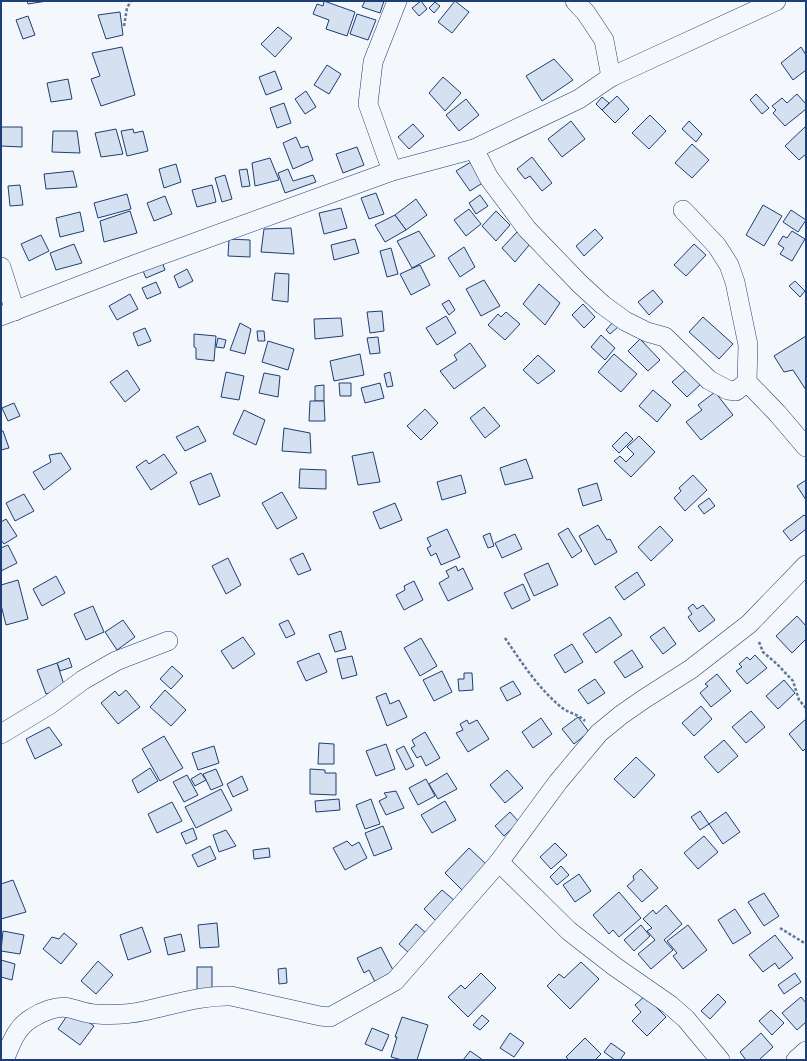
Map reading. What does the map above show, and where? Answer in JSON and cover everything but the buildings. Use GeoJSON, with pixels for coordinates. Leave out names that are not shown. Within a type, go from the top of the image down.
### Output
{"type":"FeatureCollection","features":[{"type":"Feature","properties":{"kind":"street"},"geometry":{"type":"LineString","coordinates":[[392,171],[368,104],[373,62],[397,1]]}},
{"type":"Feature","properties":{"kind":"street"},"geometry":{"type":"LineString","coordinates":[[575,1],[586,13],[604,40],[611,77]]}},
{"type":"Feature","properties":{"kind":"street"},"geometry":{"type":"LineString","coordinates":[[1,267],[8,313],[128,267],[392,171],[474,149],[579,99],[611,77],[776,1]]}},
{"type":"Feature","properties":{"kind":"street"},"geometry":{"type":"LineString","coordinates":[[474,149],[489,178],[527,229],[580,284],[603,305],[624,321],[647,332],[665,337],[703,375],[715,384],[728,390],[736,391],[747,382]]}},
{"type":"Feature","properties":{"kind":"street"},"geometry":{"type":"LineString","coordinates":[[683,210],[716,246],[729,265],[733,276],[748,345],[747,382],[777,413],[806,447]]}},
{"type":"Feature","properties":{"kind":"street"},"geometry":{"type":"LineString","coordinates":[[4,1060],[23,1024],[32,1018],[54,1009],[67,1007],[94,1014],[143,1012],[194,999],[217,995],[231,996],[330,1017],[395,980],[402,974],[499,862],[558,782],[599,733],[644,699],[691,669],[749,624],[806,565]]}},
{"type":"Feature","properties":{"kind":"street"},"geometry":{"type":"LineString","coordinates":[[1,734],[49,705],[82,680],[116,661],[168,641]]}},
{"type":"Feature","properties":{"kind":"street"},"geometry":{"type":"LineString","coordinates":[[499,862],[569,931],[614,966],[670,1005],[686,1019],[720,1060]]}},
{"type":"Feature","properties":{"kind":"street"},"geometry":{"type":"LineString","coordinates":[[796,1060],[806,1051]]}},
{"type":"Feature","properties":{"kind":"path"},"geometry":{"type":"LineString","coordinates":[[124,26],[127,8],[131,1]]}},
{"type":"Feature","properties":{"kind":"path"},"geometry":{"type":"LineString","coordinates":[[749,624],[755,633],[763,652],[793,681],[799,700],[806,708]]}},
{"type":"Feature","properties":{"kind":"path"},"geometry":{"type":"LineString","coordinates":[[505,638],[542,690],[563,709],[580,716],[599,733]]}},
{"type":"Feature","properties":{"kind":"path"},"geometry":{"type":"LineString","coordinates":[[780,928],[806,944]]}}]}
